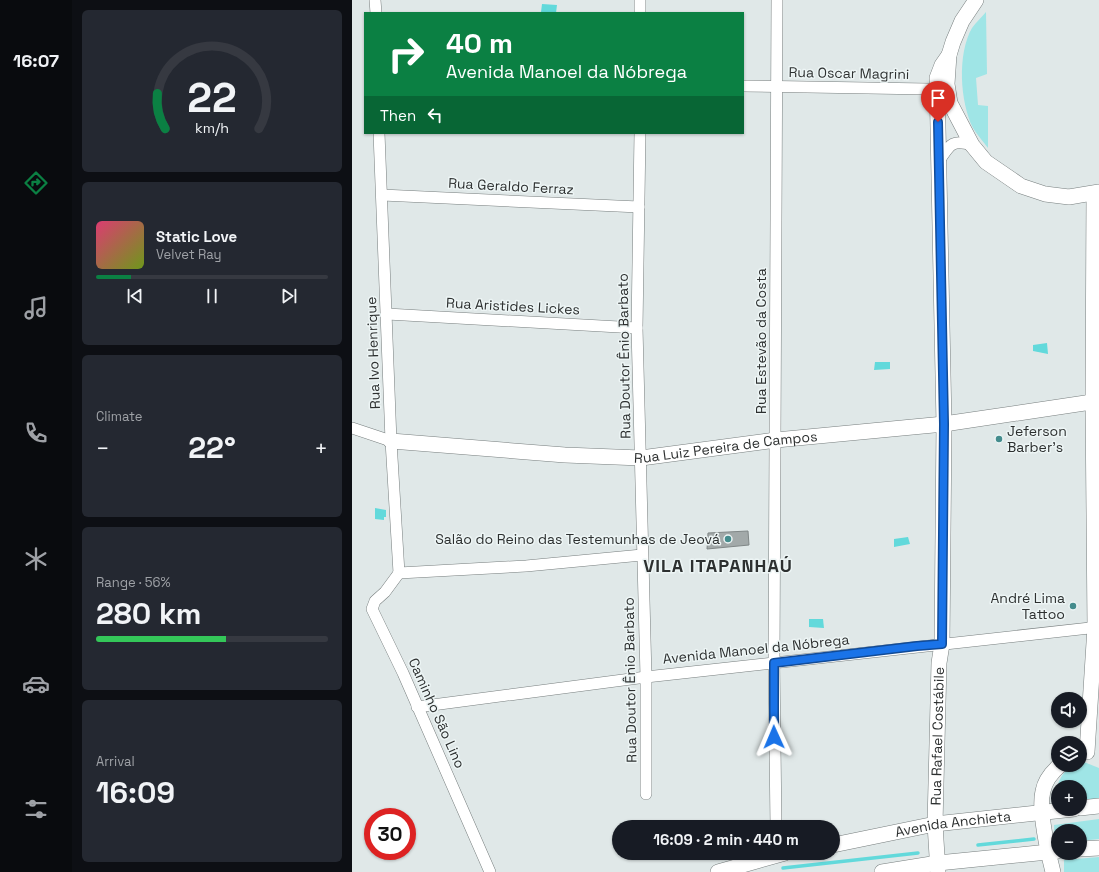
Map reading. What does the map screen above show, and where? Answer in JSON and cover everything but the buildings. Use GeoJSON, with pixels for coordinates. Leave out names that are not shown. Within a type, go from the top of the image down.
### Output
{"type":"FeatureCollection","features":[{"type":"Feature","properties":{"kind":"street"},"geometry":{"type":"LineString","coordinates":[[376,0],[376,12]]}},
{"type":"Feature","properties":{"kind":"street"},"geometry":{"type":"LineString","coordinates":[[640,0],[640,12]]}},
{"type":"Feature","properties":{"kind":"street","name":"Rua Estevão da Costa"},"geometry":{"type":"LineString","coordinates":[[776,820],[774,663],[778,0]]}},
{"type":"Feature","properties":{"kind":"street","name":"Rua Rafael Costábile"},"geometry":{"type":"LineString","coordinates":[[938,868],[935,824],[939,663],[942,644],[944,424],[938,161],[944,100],[937,78],[942,65],[949,55],[962,21],[976,0]]}},
{"type":"Feature","properties":{"kind":"street","name":"Rua Oscar Magrini"},"geometry":{"type":"LineString","coordinates":[[744,86],[928,89],[944,100]]}},
{"type":"Feature","properties":{"kind":"street"},"geometry":{"type":"LineString","coordinates":[[944,100],[972,145],[986,162],[1021,186],[1045,194],[1069,197],[1096,193],[1097,627],[1089,753]]}},
{"type":"Feature","properties":{"kind":"street","name":"Rua Ivo Henrique"},"geometry":{"type":"LineString","coordinates":[[379,134],[391,441],[399,573]]}},
{"type":"Feature","properties":{"kind":"street","name":"Rua Doutor Ênio Barbato"},"geometry":{"type":"LineString","coordinates":[[640,134],[637,328],[646,677],[646,794]]}},
{"type":"Feature","properties":{"kind":"street"},"geometry":{"type":"LineString","coordinates":[[938,161],[948,146],[954,142],[960,141],[972,145]]}},
{"type":"Feature","properties":{"kind":"street","name":"Rua Geraldo Ferraz"},"geometry":{"type":"LineString","coordinates":[[382,195],[639,207]]}},
{"type":"Feature","properties":{"kind":"street","name":"Rua Aristides Lickes"},"geometry":{"type":"LineString","coordinates":[[387,314],[637,328]]}},
{"type":"Feature","properties":{"kind":"street","name":"Rua Luiz Pereira de Campos"},"geometry":{"type":"LineString","coordinates":[[352,428],[391,441],[565,455],[641,458],[776,440],[944,424],[1096,402]]}},
{"type":"Feature","properties":{"kind":"street"},"geometry":{"type":"LineString","coordinates":[[399,573],[526,566],[642,555]]}},
{"type":"Feature","properties":{"kind":"street","name":"Caminho São Lino"},"geometry":{"type":"LineString","coordinates":[[399,573],[385,592],[375,601],[372,609],[397,660],[490,872]]}},
{"type":"Feature","properties":{"kind":"street","name":"Avenida Manoel da Nóbrega"},"geometry":{"type":"LineString","coordinates":[[417,707],[646,677],[1097,627]]}},
{"type":"Feature","properties":{"kind":"street"},"geometry":{"type":"LineString","coordinates":[[1051,844],[1043,814],[1043,791],[1052,772]]}},
{"type":"Feature","properties":{"kind":"street"},"geometry":{"type":"LineString","coordinates":[[1087,807],[1099,806]]}},
{"type":"Feature","properties":{"kind":"street","name":"Avenida Anchieta"},"geometry":{"type":"LineString","coordinates":[[840,844],[935,824],[1051,813]]}},
{"type":"Feature","properties":{"kind":"street"},"geometry":{"type":"LineString","coordinates":[[1087,849],[1099,848]]}},
{"type":"Feature","properties":{"kind":"street"},"geometry":{"type":"LineString","coordinates":[[882,872],[938,868],[1051,852]]}},
{"type":"Feature","properties":{"kind":"street"},"geometry":{"type":"LineString","coordinates":[[718,872],[759,860]]}},
{"type":"Feature","properties":{"kind":"street"},"geometry":{"type":"LineString","coordinates":[[1053,860],[1053,872]]}},
{"type":"Feature","properties":{"kind":"shaded area"},"geometry":{"type":"Polygon","coordinates":[[[542,4],[557,5],[556,12],[541,12],[542,4]]]}},
{"type":"Feature","properties":{"kind":"shaded area"},"geometry":{"type":"Polygon","coordinates":[[[986,12],[987,74],[976,78],[978,105],[988,106],[988,148],[973,128],[965,105],[962,78],[962,64],[967,39],[972,28],[986,12]]]}},
{"type":"Feature","properties":{"kind":"shaded area"},"geometry":{"type":"Polygon","coordinates":[[[1047,343],[1048,354],[1033,351],[1033,345],[1047,343]]]}},
{"type":"Feature","properties":{"kind":"shaded area"},"geometry":{"type":"Polygon","coordinates":[[[875,362],[890,362],[890,369],[874,370],[875,362]]]}},
{"type":"Feature","properties":{"kind":"shaded area"},"geometry":{"type":"Polygon","coordinates":[[[375,508],[386,510],[386,517],[384,517],[384,520],[375,519],[375,508]]]}},
{"type":"Feature","properties":{"kind":"shaded area"},"geometry":{"type":"Polygon","coordinates":[[[908,537],[910,544],[894,547],[894,539],[908,537]]]}},
{"type":"Feature","properties":{"kind":"shaded area"},"geometry":{"type":"Polygon","coordinates":[[[809,619],[823,619],[824,628],[809,627],[809,619]]]}},
{"type":"Feature","properties":{"kind":"shaded area"},"geometry":{"type":"Polygon","coordinates":[[[1087,763],[1099,768],[1099,798],[1087,800],[1087,780],[1059,780],[1064,773],[1087,772],[1087,763]]]}},
{"type":"Feature","properties":{"kind":"shaded area"},"geometry":{"type":"Polygon","coordinates":[[[1099,819],[1099,839],[1087,840],[1087,824],[1062,824],[1099,819]]]}},
{"type":"Feature","properties":{"kind":"shaded area"},"geometry":{"type":"Polygon","coordinates":[[[1099,857],[1099,872],[1064,872],[1064,860],[1087,860],[1087,858],[1099,857]]]}},
{"type":"Feature","properties":{"kind":"waterway"},"geometry":{"type":"LineString","coordinates":[[978,845],[1034,839]]}},
{"type":"Feature","properties":{"kind":"waterway"},"geometry":{"type":"LineString","coordinates":[[783,868],[918,853]]}},
{"type":"Feature","properties":{"kind":"place","name":"Jeferson Barber's"},"geometry":{"type":"Point","coordinates":[999,439]}},
{"type":"Feature","properties":{"kind":"place","name":"Salão do Reino das Testemunhas de Jeová"},"geometry":{"type":"Point","coordinates":[728,539]}},
{"type":"Feature","properties":{"kind":"place","name":"André Lima Tattoo"},"geometry":{"type":"Point","coordinates":[1073,606]}},
{"type":"Feature","properties":{"kind":"district","name":"VILA ITAPANHAÚ"},"geometry":{"type":"Point","coordinates":[718,565]}},
{"type":"Feature","properties":{"kind":"route"},"geometry":{"type":"LineString","coordinates":[[774,737],[774,663],[942,644],[944,424],[938,122]]}}]}
